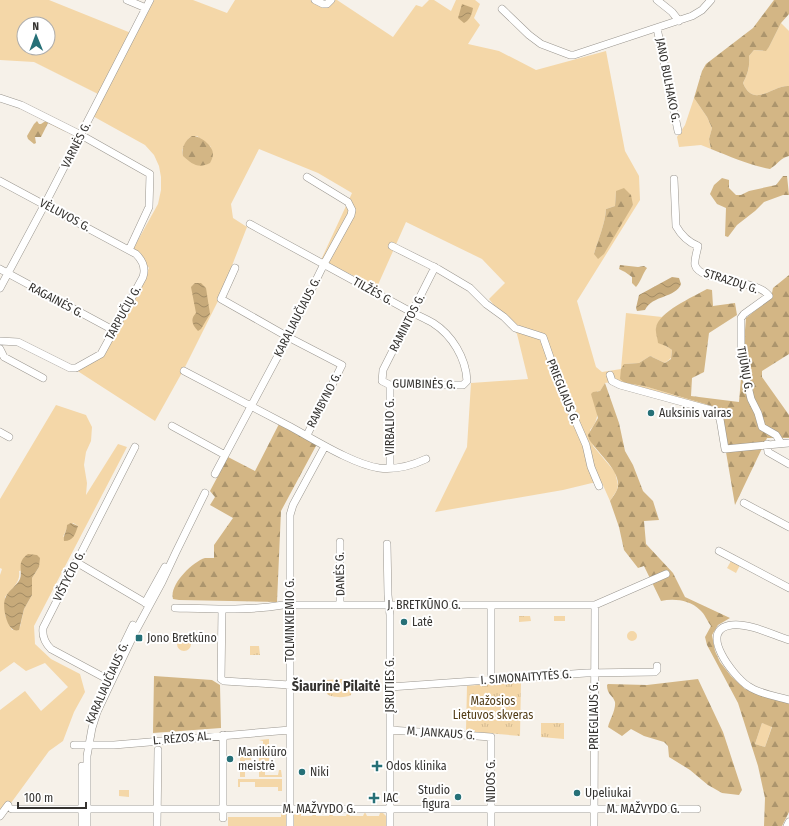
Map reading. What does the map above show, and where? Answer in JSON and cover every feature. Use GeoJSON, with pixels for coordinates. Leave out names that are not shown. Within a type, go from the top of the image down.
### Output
{"type":"FeatureCollection","features":[{"type":"Feature","properties":{"kind":"street"},"geometry":{"type":"LineString","coordinates":[[127,0],[146,8]]}},
{"type":"Feature","properties":{"kind":"street","name":"VARNĖS G."},"geometry":{"type":"LineString","coordinates":[[0,288],[46,204],[150,0]]}},
{"type":"Feature","properties":{"kind":"street"},"geometry":{"type":"LineString","coordinates":[[315,0],[323,4],[327,4],[331,0]]}},
{"type":"Feature","properties":{"kind":"street"},"geometry":{"type":"LineString","coordinates":[[657,0],[672,12],[679,21]]}},
{"type":"Feature","properties":{"kind":"street"},"geometry":{"type":"LineString","coordinates":[[502,9],[529,35],[541,44],[570,55],[581,54],[679,21],[697,13],[711,0]]}},
{"type":"Feature","properties":{"kind":"street","name":"JANO BULHAKO G."},"geometry":{"type":"LineString","coordinates":[[657,28],[678,131]]}},
{"type":"Feature","properties":{"kind":"street"},"geometry":{"type":"LineString","coordinates":[[0,98],[21,105],[81,135],[150,174],[149,207],[128,250]]}},
{"type":"Feature","properties":{"kind":"street","name":"KARALIAUČIAUS G."},"geometry":{"type":"LineString","coordinates":[[215,474],[351,215],[352,210],[348,202],[307,177]]}},
{"type":"Feature","properties":{"kind":"street","name":"STRAZDŲ G."},"geometry":{"type":"LineString","coordinates":[[674,179],[676,226],[691,244],[698,246],[695,263],[696,267],[713,277],[758,288],[766,292],[769,296]]}},
{"type":"Feature","properties":{"kind":"street","name":"VĖLUVOS G."},"geometry":{"type":"LineString","coordinates":[[0,181],[46,204],[128,250]]}},
{"type":"Feature","properties":{"kind":"street","name":"TILŽĖS G."},"geometry":{"type":"LineString","coordinates":[[250,224],[433,323],[445,333],[462,357],[467,373],[466,383]]}},
{"type":"Feature","properties":{"kind":"street"},"geometry":{"type":"LineString","coordinates":[[392,246],[435,267]]}},
{"type":"Feature","properties":{"kind":"street","name":"TARPUČIŲ G."},"geometry":{"type":"LineString","coordinates":[[0,341],[18,342],[70,368],[76,368],[101,354],[144,274],[143,263],[140,258],[128,250]]}},
{"type":"Feature","properties":{"kind":"street","name":"PRIEGLIAUS G."},"geometry":{"type":"LineString","coordinates":[[435,267],[470,288],[486,304],[504,317],[515,328],[543,337],[558,383],[586,445],[591,467],[599,486]]}},
{"type":"Feature","properties":{"kind":"street","name":"RAMINTOS G."},"geometry":{"type":"LineString","coordinates":[[382,381],[383,370],[435,267]]}},
{"type":"Feature","properties":{"kind":"street"},"geometry":{"type":"LineString","coordinates":[[235,268],[221,299],[288,337]]}},
{"type":"Feature","properties":{"kind":"street","name":"RAGAINĖS G."},"geometry":{"type":"LineString","coordinates":[[0,269],[113,330]]}},
{"type":"Feature","properties":{"kind":"street","name":"TIJŪNŲ G."},"geometry":{"type":"LineString","coordinates":[[769,296],[744,314],[741,318],[741,351],[751,399],[758,413],[762,427],[776,435],[785,443]]}},
{"type":"Feature","properties":{"kind":"street","name":"RAMBYNO G."},"geometry":{"type":"LineString","coordinates":[[288,337],[342,365],[306,436]]}},
{"type":"Feature","properties":{"kind":"street"},"geometry":{"type":"LineString","coordinates":[[0,349],[4,357],[43,378]]}},
{"type":"Feature","properties":{"kind":"street"},"geometry":{"type":"LineString","coordinates":[[184,371],[325,446],[370,466],[390,468],[409,466],[426,459]]}},
{"type":"Feature","properties":{"kind":"street","name":"TIJŪNŲ G."},"geometry":{"type":"LineString","coordinates":[[610,375],[612,381],[620,385],[715,411],[720,419],[725,449],[785,443]]}},
{"type":"Feature","properties":{"kind":"street","name":"GUMBINĖS G."},"geometry":{"type":"LineString","coordinates":[[382,381],[390,386],[463,385],[466,383]]}},
{"type":"Feature","properties":{"kind":"street","name":"VIRBALIO G."},"geometry":{"type":"LineString","coordinates":[[390,386],[390,468]]}},
{"type":"Feature","properties":{"kind":"street"},"geometry":{"type":"LineString","coordinates":[[172,426],[225,455]]}},
{"type":"Feature","properties":{"kind":"street"},"geometry":{"type":"LineString","coordinates":[[0,432],[9,437]]}},
{"type":"Feature","properties":{"kind":"street"},"geometry":{"type":"LineString","coordinates":[[763,445],[768,452],[789,464]]}},
{"type":"Feature","properties":{"kind":"street","name":"TOLMINKIEMIO G."},"geometry":{"type":"LineString","coordinates":[[290,826],[290,513],[325,446]]}},
{"type":"Feature","properties":{"kind":"street","name":"VIŠTYČIO G."},"geometry":{"type":"LineString","coordinates":[[107,679],[51,649],[45,642],[43,633],[45,623],[135,447]]}},
{"type":"Feature","properties":{"kind":"street","name":"KARALIAUČIAUS G."},"geometry":{"type":"LineString","coordinates":[[86,746],[99,706],[161,574],[176,552],[205,493]]}},
{"type":"Feature","properties":{"kind":"street"},"geometry":{"type":"LineString","coordinates":[[744,503],[789,527]]}},
{"type":"Feature","properties":{"kind":"street","name":"DANĖS G."},"geometry":{"type":"LineString","coordinates":[[340,542],[340,605]]}},
{"type":"Feature","properties":{"kind":"street","name":"ĮSRUTIES G."},"geometry":{"type":"LineString","coordinates":[[387,544],[390,615],[390,826]]}},
{"type":"Feature","properties":{"kind":"street"},"geometry":{"type":"LineString","coordinates":[[719,551],[789,588]]}},
{"type":"Feature","properties":{"kind":"street"},"geometry":{"type":"LineString","coordinates":[[76,562],[147,604]]}},
{"type":"Feature","properties":{"kind":"street","name":"J. BRETKŪNO G."},"geometry":{"type":"LineString","coordinates":[[175,608],[264,608],[290,605],[595,605],[666,574]]}},
{"type":"Feature","properties":{"kind":"street","name":"KARALIAUČIAUS G."},"geometry":{"type":"LineString","coordinates":[[82,826],[85,809],[87,762],[86,746],[93,710],[107,679],[147,604]]}},
{"type":"Feature","properties":{"kind":"street","name":"PRIEGLIAUS G."},"geometry":{"type":"LineString","coordinates":[[594,826],[595,605]]}},
{"type":"Feature","properties":{"kind":"street"},"geometry":{"type":"LineString","coordinates":[[491,606],[491,680]]}},
{"type":"Feature","properties":{"kind":"street"},"geometry":{"type":"LineString","coordinates":[[222,609],[221,677],[224,681],[290,685]]}},
{"type":"Feature","properties":{"kind":"street"},"geometry":{"type":"LineString","coordinates":[[789,640],[743,625],[727,626],[720,631],[718,635],[718,646],[725,660],[744,683],[754,689],[789,700]]}},
{"type":"Feature","properties":{"kind":"street","name":"I. SIMONAITYTĖS G."},"geometry":{"type":"LineString","coordinates":[[390,687],[594,673],[655,672],[657,670],[657,666]]}},
{"type":"Feature","properties":{"kind":"street","name":"L. RĖZOS AL."},"geometry":{"type":"LineString","coordinates":[[74,745],[86,746],[290,730]]}},
{"type":"Feature","properties":{"kind":"street","name":"M. JANKAUS G."},"geometry":{"type":"LineString","coordinates":[[390,730],[491,737]]}},
{"type":"Feature","properties":{"kind":"street"},"geometry":{"type":"LineString","coordinates":[[223,735],[223,818]]}},
{"type":"Feature","properties":{"kind":"street","name":"NIDOS G."},"geometry":{"type":"LineString","coordinates":[[491,737],[491,826]]}},
{"type":"Feature","properties":{"kind":"street"},"geometry":{"type":"LineString","coordinates":[[157,826],[158,750]]}},
{"type":"Feature","properties":{"kind":"street","name":"M. MAŽVYDO G."},"geometry":{"type":"LineString","coordinates":[[0,816],[10,807],[85,809],[697,809]]}},
{"type":"Feature","properties":{"kind":"street","name":"KARALIAUČIAUS G."},"geometry":{"type":"LineString","coordinates":[[85,809],[87,826]]}},
{"type":"Feature","properties":{"kind":"street"},"geometry":{"type":"LineString","coordinates":[[787,826],[789,822]]}},
{"type":"Feature","properties":{"kind":"green space"},"geometry":{"type":"Polygon","coordinates":[[[0,0],[49,0],[136,35],[154,0],[193,0],[227,13],[235,0],[310,0],[324,8],[337,0],[393,37],[416,5],[422,7],[429,0],[434,0],[451,11],[456,0],[475,0],[480,4],[474,18],[480,25],[468,44],[499,51],[536,70],[606,51],[625,151],[639,176],[640,200],[577,301],[596,367],[602,372],[621,369],[626,313],[662,317],[656,328],[666,346],[672,350],[671,358],[665,363],[650,356],[639,363],[624,364],[625,383],[644,386],[712,406],[719,411],[617,381],[605,383],[600,391],[597,391],[597,417],[590,430],[593,446],[615,472],[618,485],[617,490],[610,501],[602,483],[592,483],[563,490],[435,512],[467,447],[471,383],[528,379],[517,334],[489,299],[505,283],[482,259],[406,222],[377,287],[321,260],[352,193],[318,173],[259,149],[231,204],[233,218],[247,227],[219,299],[184,369],[155,421],[76,370],[103,354],[149,268],[133,249],[158,204],[161,190],[159,166],[154,155],[145,145],[89,114],[98,94],[34,62],[0,60],[0,0]],[[197,136],[189,138],[182,150],[183,156],[211,147],[197,136]],[[616,191],[615,206],[606,209],[603,226],[594,254],[633,205],[616,191]]]}},
{"type":"Feature","properties":{"kind":"green space"},"geometry":{"type":"Polygon","coordinates":[[[774,0],[789,0],[789,14],[781,23],[766,51],[754,50],[749,56],[748,70],[743,83],[747,91],[758,95],[789,86],[789,156],[781,160],[770,169],[747,163],[711,149],[709,139],[712,128],[707,117],[694,98],[702,71],[706,64],[753,28],[774,0]]]}},
{"type":"Feature","properties":{"kind":"green space"},"geometry":{"type":"Polygon","coordinates":[[[781,23],[789,31],[789,86],[764,94],[752,94],[747,91],[743,83],[748,70],[749,56],[754,50],[765,51],[769,47],[781,23]]]}},
{"type":"Feature","properties":{"kind":"green space"},"geometry":{"type":"Polygon","coordinates":[[[694,98],[707,117],[712,128],[709,139],[711,149],[701,145],[679,147],[677,137],[685,125],[694,98]]]}},
{"type":"Feature","properties":{"kind":"green space"},"geometry":{"type":"Polygon","coordinates":[[[47,120],[66,132],[48,123],[41,137],[35,137],[36,143],[34,144],[28,139],[27,136],[37,121],[41,124],[47,120]]]}},
{"type":"Feature","properties":{"kind":"green space"},"geometry":{"type":"Polygon","coordinates":[[[192,136],[202,139],[211,147],[213,154],[210,163],[202,166],[195,165],[183,156],[184,145],[192,136]]]}},
{"type":"Feature","properties":{"kind":"green space"},"geometry":{"type":"Polygon","coordinates":[[[783,176],[787,176],[789,195],[783,195],[764,202],[737,225],[728,237],[725,236],[726,208],[717,204],[710,194],[714,185],[722,178],[729,180],[729,188],[736,195],[741,195],[749,191],[776,185],[783,176]]]}},
{"type":"Feature","properties":{"kind":"green space"},"geometry":{"type":"Polygon","coordinates":[[[624,188],[631,195],[633,205],[604,254],[598,259],[594,254],[603,226],[606,209],[615,206],[616,191],[624,188]]]}},
{"type":"Feature","properties":{"kind":"green space"},"geometry":{"type":"Polygon","coordinates":[[[620,265],[638,267],[644,266],[647,268],[636,287],[632,283],[632,277],[619,269],[620,265]]]}},
{"type":"Feature","properties":{"kind":"green space"},"geometry":{"type":"Polygon","coordinates":[[[789,275],[789,354],[762,371],[762,377],[789,415],[789,438],[767,438],[735,505],[719,411],[712,406],[644,386],[625,383],[620,379],[621,369],[624,364],[639,363],[650,356],[665,363],[671,359],[672,350],[658,343],[656,330],[658,322],[663,316],[677,306],[707,289],[712,290],[713,306],[735,303],[737,315],[709,333],[704,372],[692,378],[691,396],[739,402],[746,318],[771,298],[773,288],[789,275]]]}},
{"type":"Feature","properties":{"kind":"green space"},"geometry":{"type":"Polygon","coordinates":[[[155,341],[163,345],[159,353],[151,349],[155,341]]]}},
{"type":"Feature","properties":{"kind":"green space"},"geometry":{"type":"Polygon","coordinates":[[[605,383],[619,423],[625,451],[633,465],[643,491],[653,501],[659,520],[644,521],[646,544],[673,573],[685,597],[730,618],[718,625],[712,635],[715,651],[720,662],[731,676],[745,689],[789,703],[789,812],[782,826],[764,826],[765,798],[758,766],[738,703],[707,645],[705,637],[711,626],[702,612],[692,604],[676,600],[661,601],[644,566],[638,568],[624,550],[619,527],[610,501],[617,490],[617,477],[609,463],[593,445],[588,435],[598,418],[591,394],[593,392],[600,391],[605,383]],[[762,723],[755,744],[765,747],[772,727],[762,723]]]}},
{"type":"Feature","properties":{"kind":"green space"},"geometry":{"type":"Polygon","coordinates":[[[56,405],[86,415],[92,427],[91,441],[86,452],[84,465],[87,483],[86,495],[118,444],[127,447],[34,626],[35,644],[51,659],[80,674],[85,692],[74,712],[63,741],[49,751],[11,803],[8,802],[0,811],[0,710],[25,691],[41,711],[68,687],[45,663],[26,671],[14,662],[0,672],[0,575],[2,569],[0,568],[0,499],[56,405]],[[73,523],[67,528],[63,537],[78,526],[73,523]],[[39,567],[19,571],[19,579],[5,597],[5,615],[12,630],[20,627],[24,609],[32,595],[32,578],[39,567]]]}},
{"type":"Feature","properties":{"kind":"green space"},"geometry":{"type":"Polygon","coordinates":[[[279,424],[317,444],[281,511],[277,602],[173,599],[174,587],[188,569],[200,560],[205,558],[214,558],[214,545],[233,518],[210,505],[215,497],[210,491],[228,457],[255,471],[279,424]]]}},
{"type":"Feature","properties":{"kind":"green space"},"geometry":{"type":"Polygon","coordinates":[[[731,561],[740,565],[736,573],[727,568],[731,561]]]}},
{"type":"Feature","properties":{"kind":"green space"},"geometry":{"type":"Polygon","coordinates":[[[519,616],[530,616],[531,621],[519,622],[519,616]]]}},
{"type":"Feature","properties":{"kind":"green space"},"geometry":{"type":"Polygon","coordinates":[[[554,616],[565,616],[565,621],[554,621],[554,616]]]}},
{"type":"Feature","properties":{"kind":"green space"},"geometry":{"type":"Polygon","coordinates":[[[630,631],[634,631],[636,632],[636,640],[630,641],[627,638],[627,634],[630,631]]]}},
{"type":"Feature","properties":{"kind":"green space"},"geometry":{"type":"Polygon","coordinates":[[[181,637],[187,637],[191,641],[191,647],[187,651],[181,651],[177,647],[177,641],[181,637]]]}},
{"type":"Feature","properties":{"kind":"green space"},"geometry":{"type":"Polygon","coordinates":[[[250,646],[259,646],[260,655],[250,655],[250,646]]]}},
{"type":"Feature","properties":{"kind":"green space"},"geometry":{"type":"Polygon","coordinates":[[[154,676],[212,680],[220,685],[221,728],[153,733],[154,676]]]}},
{"type":"Feature","properties":{"kind":"green space"},"geometry":{"type":"Polygon","coordinates":[[[342,679],[347,684],[352,686],[351,695],[339,697],[327,694],[326,680],[342,679]]]}},
{"type":"Feature","properties":{"kind":"green space"},"geometry":{"type":"Polygon","coordinates":[[[698,679],[723,732],[742,790],[739,795],[722,793],[708,785],[690,770],[669,757],[668,746],[664,742],[644,736],[631,729],[622,736],[608,727],[614,711],[615,702],[608,691],[608,684],[647,685],[698,679]]]}},
{"type":"Feature","properties":{"kind":"green space","name":"Mažosios Lietuvos skveras"},"geometry":{"type":"Polygon","coordinates":[[[521,681],[520,736],[475,732],[475,730],[467,732],[467,686],[521,681]]]}},
{"type":"Feature","properties":{"kind":"green space"},"geometry":{"type":"Polygon","coordinates":[[[541,723],[564,723],[564,739],[541,737],[541,723]]]}},
{"type":"Feature","properties":{"kind":"green space"},"geometry":{"type":"Polygon","coordinates":[[[762,723],[772,726],[765,747],[755,744],[762,723]]]}},
{"type":"Feature","properties":{"kind":"green space"},"geometry":{"type":"Polygon","coordinates":[[[269,739],[269,761],[265,761],[265,775],[278,775],[279,770],[281,770],[282,777],[259,777],[259,758],[263,758],[263,741],[259,740],[269,739]]]}},
{"type":"Feature","properties":{"kind":"green space"},"geometry":{"type":"Polygon","coordinates":[[[245,751],[251,751],[251,760],[245,760],[245,777],[240,777],[240,756],[245,756],[245,751]]]}},
{"type":"Feature","properties":{"kind":"green space"},"geometry":{"type":"Polygon","coordinates":[[[238,779],[282,779],[282,791],[278,791],[278,787],[255,787],[255,782],[240,782],[240,787],[238,787],[238,779]]]}},
{"type":"Feature","properties":{"kind":"green space"},"geometry":{"type":"Polygon","coordinates":[[[119,790],[129,790],[129,797],[119,796],[119,790]]]}},
{"type":"Feature","properties":{"kind":"green space"},"geometry":{"type":"Polygon","coordinates":[[[331,812],[333,816],[346,816],[348,812],[350,816],[363,816],[365,812],[367,816],[379,816],[380,813],[383,813],[387,817],[387,826],[293,826],[293,816],[296,813],[301,813],[301,816],[312,816],[316,813],[316,816],[329,816],[331,812]]]}},
{"type":"Feature","properties":{"kind":"green space"},"geometry":{"type":"Polygon","coordinates":[[[281,813],[286,814],[287,826],[228,826],[228,817],[281,817],[281,813]]]}},
{"type":"Feature","properties":{"kind":"water"},"geometry":{"type":"Polygon","coordinates":[[[462,4],[473,8],[470,17],[464,23],[458,18],[462,4]]]}},
{"type":"Feature","properties":{"kind":"water"},"geometry":{"type":"Polygon","coordinates":[[[672,277],[679,278],[681,284],[678,289],[648,305],[645,310],[637,311],[636,308],[639,295],[672,277]]]}},
{"type":"Feature","properties":{"kind":"water"},"geometry":{"type":"Polygon","coordinates":[[[195,283],[201,283],[206,288],[210,314],[201,329],[198,331],[192,322],[196,313],[191,287],[195,283]]]}},
{"type":"Feature","properties":{"kind":"water"},"geometry":{"type":"Polygon","coordinates":[[[71,523],[78,526],[76,532],[70,540],[64,541],[67,525],[71,523]]]}},
{"type":"Feature","properties":{"kind":"water"},"geometry":{"type":"Polygon","coordinates":[[[28,554],[37,555],[40,558],[39,567],[32,578],[32,595],[24,609],[19,630],[15,630],[11,628],[6,619],[4,603],[8,593],[20,579],[21,563],[24,557],[28,554]]]}},
{"type":"Feature","properties":{"kind":"place","name":"Auksinis vairas"},"geometry":{"type":"Point","coordinates":[651,413]}},
{"type":"Feature","properties":{"kind":"place","name":"Latė"},"geometry":{"type":"Point","coordinates":[404,622]}},
{"type":"Feature","properties":{"kind":"place","name":"Jono Bretkūno"},"geometry":{"type":"Point","coordinates":[139,638]}},
{"type":"Feature","properties":{"kind":"place","name":"Manikiūro meistrė"},"geometry":{"type":"Point","coordinates":[230,759]}},
{"type":"Feature","properties":{"kind":"place","name":"Odos klinika"},"geometry":{"type":"Point","coordinates":[377,766]}},
{"type":"Feature","properties":{"kind":"place","name":"Niki"},"geometry":{"type":"Point","coordinates":[302,772]}},
{"type":"Feature","properties":{"kind":"place","name":"Upeliukai"},"geometry":{"type":"Point","coordinates":[577,793]}},
{"type":"Feature","properties":{"kind":"place","name":"Studio figura"},"geometry":{"type":"Point","coordinates":[458,797]}},
{"type":"Feature","properties":{"kind":"place","name":"IAC"},"geometry":{"type":"Point","coordinates":[374,798]}},
{"type":"Feature","properties":{"kind":"district","name":"Šiaurinė Pilaitė"},"geometry":{"type":"Point","coordinates":[336,686]}}]}
